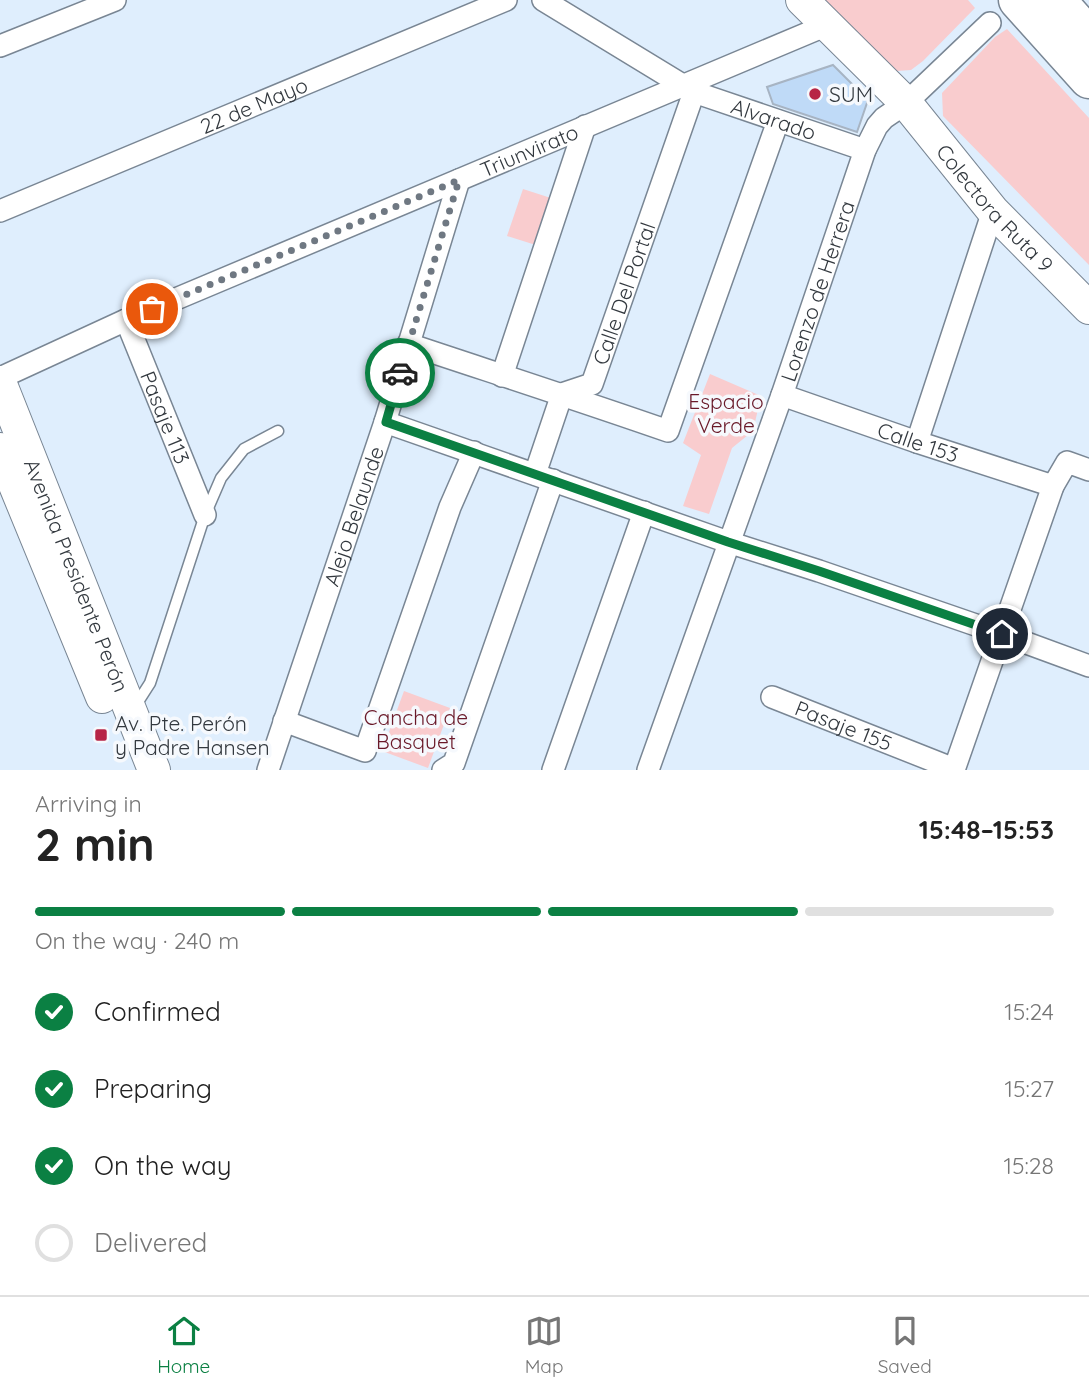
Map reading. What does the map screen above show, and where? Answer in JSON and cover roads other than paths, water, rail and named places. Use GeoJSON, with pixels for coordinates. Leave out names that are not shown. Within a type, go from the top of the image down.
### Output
{"type":"FeatureCollection","features":[{"type":"Feature","properties":{"kind":"highway"},"geometry":{"type":"LineString","coordinates":[[1024,9],[1089,37]]}},
{"type":"Feature","properties":{"kind":"highway"},"geometry":{"type":"LineString","coordinates":[[1024,9],[1089,79]]}},
{"type":"Feature","properties":{"kind":"main road","name":"Colectora Ruta 9"},"geometry":{"type":"LineString","coordinates":[[802,0],[906,103],[993,211],[1089,308]]}},
{"type":"Feature","properties":{"kind":"main road","name":"Avenida Presidente Perón"},"geometry":{"type":"LineString","coordinates":[[0,380],[153,770]]}},
{"type":"Feature","properties":{"kind":"main road","name":"Avenida Presidente Perón"},"geometry":{"type":"LineString","coordinates":[[0,449],[132,770]]}},
{"type":"Feature","properties":{"kind":"street"},"geometry":{"type":"LineString","coordinates":[[0,46],[115,0]]}},
{"type":"Feature","properties":{"kind":"street","name":"22 de Mayo"},"geometry":{"type":"LineString","coordinates":[[0,211],[506,0]]}},
{"type":"Feature","properties":{"kind":"street","name":"Alvarado"},"geometry":{"type":"LineString","coordinates":[[543,0],[689,89],[865,150]]}},
{"type":"Feature","properties":{"kind":"street","name":"Lorenzo de Herrera"},"geometry":{"type":"LineString","coordinates":[[648,770],[782,396],[865,150],[884,118],[1024,9]]}},
{"type":"Feature","properties":{"kind":"street","name":"Triunvirato"},"geometry":{"type":"LineString","coordinates":[[0,380],[126,320],[459,180],[582,134],[689,89],[827,25]]}},
{"type":"Feature","properties":{"kind":"street","name":"Calle Del Portal"},"geometry":{"type":"LineString","coordinates":[[562,394],[592,384],[689,89]]}},
{"type":"Feature","properties":{"kind":"street"},"geometry":{"type":"LineString","coordinates":[[408,344],[668,431],[778,121]]}},
{"type":"Feature","properties":{"kind":"street"},"geometry":{"type":"LineString","coordinates":[[502,376],[582,134]]}},
{"type":"Feature","properties":{"kind":"street","name":"Alejo Belaunde"},"geometry":{"type":"LineString","coordinates":[[268,770],[386,422],[459,180]]}},
{"type":"Feature","properties":{"kind":"street"},"geometry":{"type":"LineString","coordinates":[[917,442],[993,211]]}},
{"type":"Feature","properties":{"kind":"street","name":"Pasaje 113"},"geometry":{"type":"LineString","coordinates":[[126,320],[205,515]]}},
{"type":"Feature","properties":{"kind":"street"},"geometry":{"type":"LineString","coordinates":[[443,770],[454,763],[544,477],[562,394]]}},
{"type":"Feature","properties":{"kind":"street","name":"Calle 153"},"geometry":{"type":"LineString","coordinates":[[782,396],[1053,486]]}},
{"type":"Feature","properties":{"kind":"street"},"geometry":{"type":"LineString","coordinates":[[386,422],[1089,666]]}},
{"type":"Feature","properties":{"kind":"street"},"geometry":{"type":"LineString","coordinates":[[284,720],[365,751],[450,507],[474,452]]}},
{"type":"Feature","properties":{"kind":"street"},"geometry":{"type":"LineString","coordinates":[[954,769],[1053,486],[1067,462],[1089,470]]}},
{"type":"Feature","properties":{"kind":"street"},"geometry":{"type":"LineString","coordinates":[[553,770],[644,512]]}},
{"type":"Feature","properties":{"kind":"street","name":"Pasaje 155"},"geometry":{"type":"LineString","coordinates":[[772,697],[954,769]]}},
{"type":"Feature","properties":{"kind":"lane"},"geometry":{"type":"LineString","coordinates":[[131,714],[150,683],[205,515],[221,478],[244,449],[278,431]]}},
{"type":"Feature","properties":{"kind":"place","name":"SUM"},"geometry":{"type":"Point","coordinates":[815,94]}},
{"type":"Feature","properties":{"kind":"place","name":"Av. Pte. Perón y Padre Hansen"},"geometry":{"type":"Point","coordinates":[101,735]}},
{"type":"Feature","properties":{"kind":"park label","name":"Espacio Verde"},"geometry":{"type":"Point","coordinates":[726,413]}},
{"type":"Feature","properties":{"kind":"park label","name":"Cancha de Basquet"},"geometry":{"type":"Point","coordinates":[416,729]}}]}
